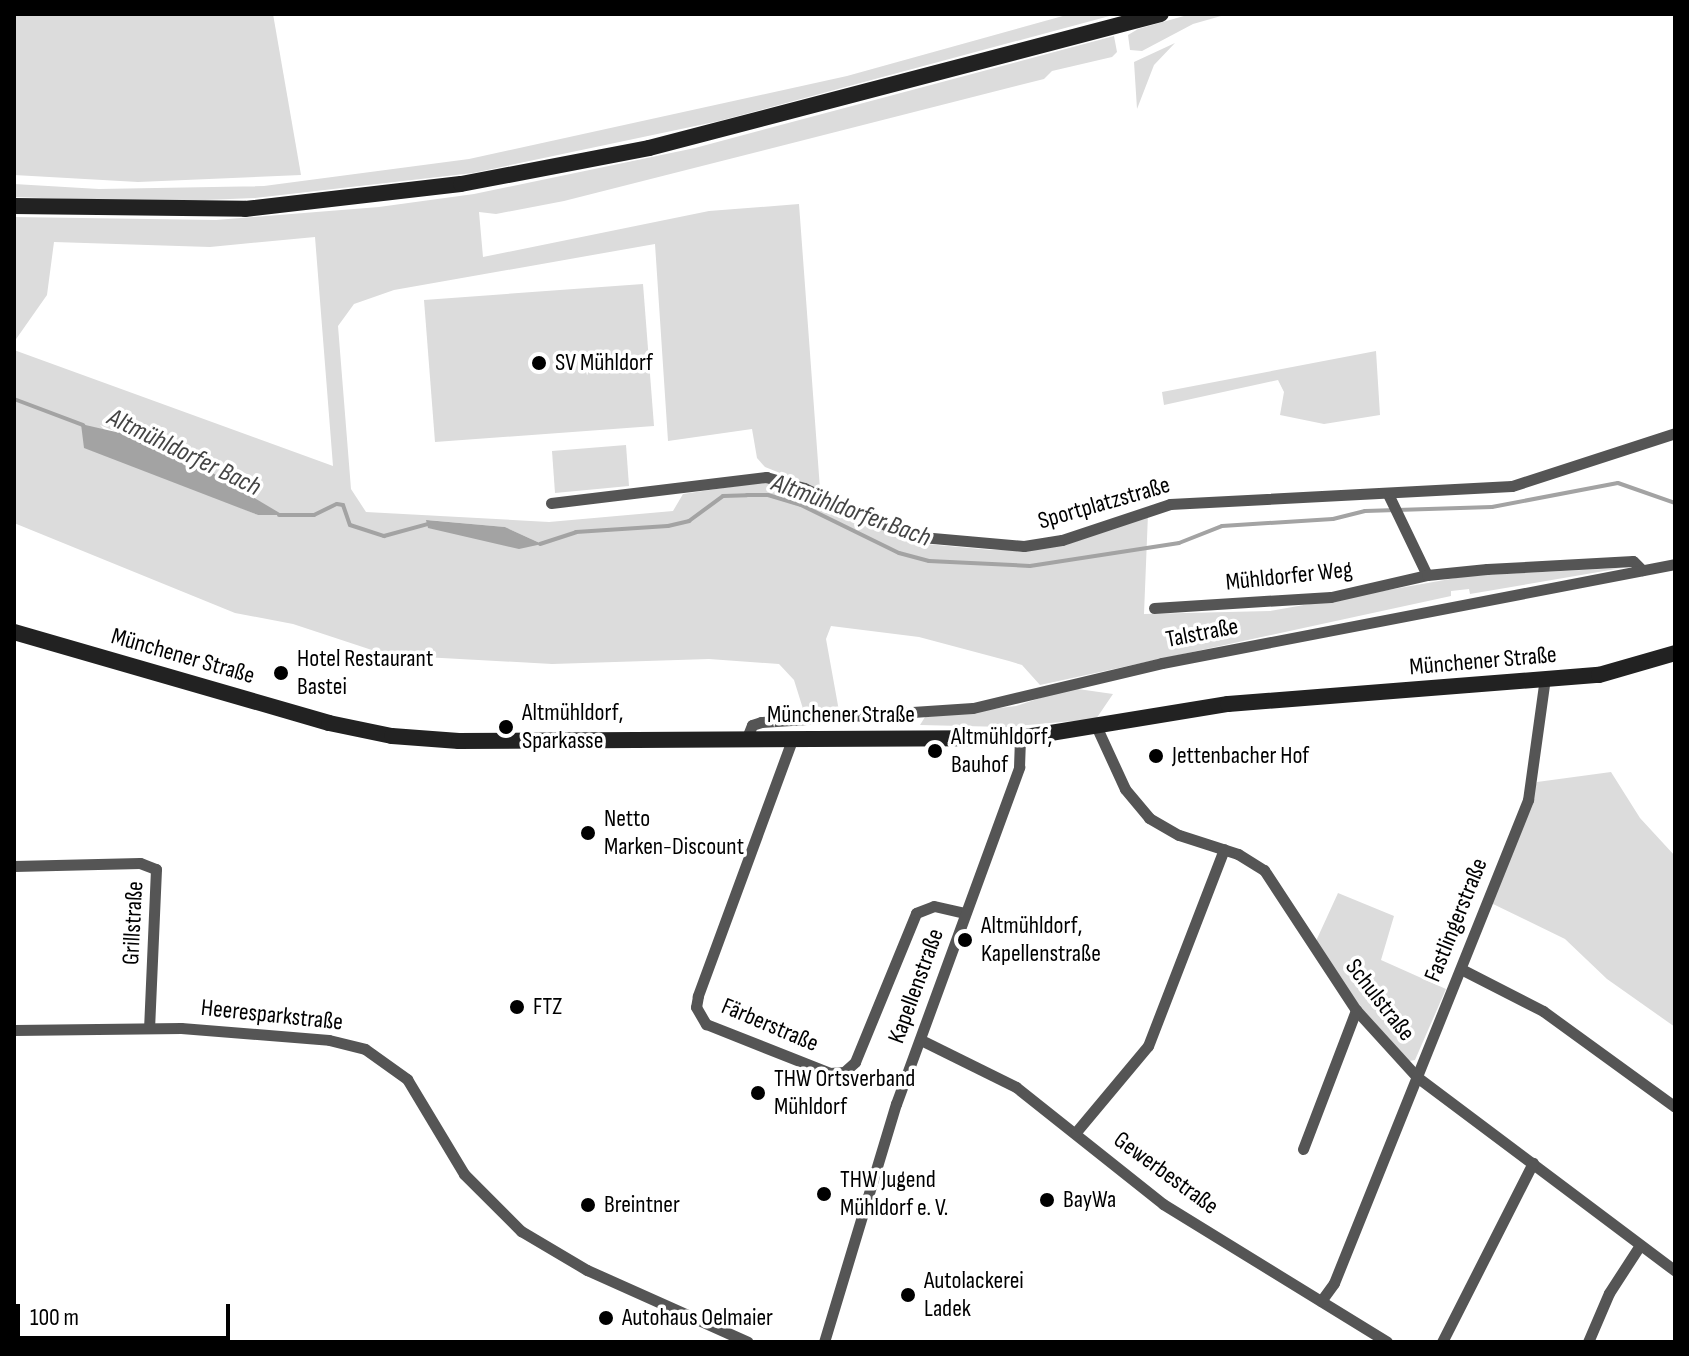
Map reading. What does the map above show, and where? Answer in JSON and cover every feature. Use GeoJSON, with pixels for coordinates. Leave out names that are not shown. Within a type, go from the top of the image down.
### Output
{"type":"FeatureCollection","features":[{"type":"Feature","properties":{"kind":"street"},"geometry":{"type":"LineString","coordinates":[[14,206],[176,211],[275,207],[507,177],[693,138],[1161,14]]}},
{"type":"Feature","properties":{"kind":"street","name":"Sportplatzstraße"},"geometry":{"type":"LineString","coordinates":[[551,503],[766,477],[804,488],[910,536],[1024,546],[1062,540],[1170,504],[1389,497],[1512,486],[1675,433]]}},
{"type":"Feature","properties":{"kind":"street"},"geometry":{"type":"LineString","coordinates":[[1389,497],[1427,575]]}},
{"type":"Feature","properties":{"kind":"street","name":"Mühldorfer Weg"},"geometry":{"type":"LineString","coordinates":[[1154,608],[1331,597],[1427,575],[1633,561],[1642,570]]}},
{"type":"Feature","properties":{"kind":"street","name":"Talstraße"},"geometry":{"type":"LineString","coordinates":[[746,740],[752,725],[761,722],[973,708],[1162,663],[1675,564]]}},
{"type":"Feature","properties":{"kind":"street","name":"Münchener Straße"},"geometry":{"type":"LineString","coordinates":[[17,635],[329,723],[392,736],[459,741],[1020,738],[1097,728],[1228,704],[1619,671],[1675,653]]}},
{"type":"Feature","properties":{"kind":"street","name":"Fastlingerstraße"},"geometry":{"type":"LineString","coordinates":[[1321,1301],[1334,1283],[1528,800],[1545,678]]}},
{"type":"Feature","properties":{"kind":"street","name":"Schulstraße"},"geometry":{"type":"LineString","coordinates":[[1097,728],[1125,789],[1149,818],[1224,849],[1264,870],[1356,1010],[1417,1077],[1675,1271]]}},
{"type":"Feature","properties":{"kind":"street","name":"Kapellenstraße"},"geometry":{"type":"LineString","coordinates":[[824,1342],[896,1104],[1019,767],[1020,738]]}},
{"type":"Feature","properties":{"kind":"street","name":"Färberstraße"},"geometry":{"type":"LineString","coordinates":[[792,740],[698,996],[696,1007],[706,1024],[830,1073],[844,1072],[855,1062],[916,913],[934,906],[965,913]]}},
{"type":"Feature","properties":{"kind":"street"},"geometry":{"type":"LineString","coordinates":[[1076,1132],[1148,1046],[1224,849]]}},
{"type":"Feature","properties":{"kind":"street","name":"Grillstraße"},"geometry":{"type":"LineString","coordinates":[[14,866],[140,863],[156,869],[149,1027]]}},
{"type":"Feature","properties":{"kind":"street"},"geometry":{"type":"LineString","coordinates":[[1461,969],[1543,1011],[1675,1107]]}},
{"type":"Feature","properties":{"kind":"street"},"geometry":{"type":"LineString","coordinates":[[1303,1149],[1356,1010]]}},
{"type":"Feature","properties":{"kind":"street","name":"Heeresparkstraße"},"geometry":{"type":"LineString","coordinates":[[14,1030],[149,1027],[306,1037],[365,1049],[407,1079],[464,1174],[521,1231],[587,1270],[748,1342]]}},
{"type":"Feature","properties":{"kind":"street","name":"Gewerbestraße"},"geometry":{"type":"LineString","coordinates":[[921,1040],[1006,1081],[1076,1132],[1163,1204],[1387,1342]]}},
{"type":"Feature","properties":{"kind":"street"},"geometry":{"type":"LineString","coordinates":[[1442,1342],[1533,1163]]}},
{"type":"Feature","properties":{"kind":"street"},"geometry":{"type":"LineString","coordinates":[[1588,1342],[1609,1293],[1640,1245]]}},
{"type":"Feature","properties":{"kind":"shaded area"},"geometry":{"type":"Polygon","coordinates":[[[14,14],[273,14],[301,175],[138,182],[14,175],[14,14]]]}},
{"type":"Feature","properties":{"kind":"shaded area"},"geometry":{"type":"Polygon","coordinates":[[[1070,14],[1117,14],[719,121],[473,173],[255,198],[155,202],[14,197],[14,184],[99,189],[264,186],[469,159],[847,76],[1070,14]]]}},
{"type":"Feature","properties":{"kind":"shaded area"},"geometry":{"type":"Polygon","coordinates":[[[1191,14],[1228,14],[1193,24],[1142,51],[1130,50],[1128,35],[1138,29],[1191,14]]]}},
{"type":"Feature","properties":{"kind":"shaded area"},"geometry":{"type":"Polygon","coordinates":[[[1114,36],[1117,52],[1112,57],[1052,71],[1044,79],[564,201],[496,214],[479,212],[483,257],[709,211],[799,204],[820,489],[765,467],[757,458],[752,429],[668,441],[655,244],[394,290],[354,304],[338,326],[351,489],[366,512],[549,522],[673,511],[683,494],[770,481],[915,543],[992,550],[1021,550],[1148,514],[1144,614],[1270,611],[1467,576],[1622,568],[1470,594],[1469,589],[1451,591],[1451,596],[1040,685],[1022,665],[1009,661],[919,637],[831,626],[826,639],[839,711],[804,712],[794,680],[779,664],[709,659],[552,664],[387,655],[293,624],[235,613],[14,523],[14,350],[333,466],[315,237],[210,247],[54,242],[47,295],[14,342],[14,217],[216,220],[379,207],[474,194],[695,148],[1114,36]],[[100,425],[137,465],[258,515],[281,515],[206,469],[100,425]],[[427,520],[503,545],[542,544],[505,527],[427,520]]]}},
{"type":"Feature","properties":{"kind":"shaded area"},"geometry":{"type":"Polygon","coordinates":[[[1175,43],[1154,65],[1137,109],[1134,62],[1175,43]]]}},
{"type":"Feature","properties":{"kind":"shaded area","name":"SV Mühldorf"},"geometry":{"type":"Polygon","coordinates":[[[643,284],[654,426],[435,442],[424,300],[643,284]]]}},
{"type":"Feature","properties":{"kind":"shaded area"},"geometry":{"type":"Polygon","coordinates":[[[1376,351],[1380,415],[1324,424],[1280,415],[1284,392],[1278,380],[1164,405],[1162,392],[1376,351]]]}},
{"type":"Feature","properties":{"kind":"shaded area"},"geometry":{"type":"Polygon","coordinates":[[[81,424],[129,435],[206,469],[283,515],[258,515],[84,448],[81,424]]]}},
{"type":"Feature","properties":{"kind":"shaded area"},"geometry":{"type":"Polygon","coordinates":[[[626,445],[629,486],[555,493],[552,451],[626,445]]]}},
{"type":"Feature","properties":{"kind":"shaded area"},"geometry":{"type":"Polygon","coordinates":[[[426,520],[505,527],[542,544],[519,549],[428,528],[426,520]]]}},
{"type":"Feature","properties":{"kind":"shaded area"},"geometry":{"type":"Polygon","coordinates":[[[1071,688],[1113,694],[1096,719],[1006,727],[920,725],[925,717],[1016,706],[1071,688]]]}},
{"type":"Feature","properties":{"kind":"shaded area"},"geometry":{"type":"Polygon","coordinates":[[[1611,772],[1640,818],[1675,856],[1675,1027],[1607,979],[1565,939],[1491,903],[1537,782],[1611,772]]]}},
{"type":"Feature","properties":{"kind":"shaded area"},"geometry":{"type":"Polygon","coordinates":[[[1338,893],[1394,916],[1381,960],[1446,989],[1415,1060],[1409,1061],[1361,1008],[1316,941],[1338,893]]]}},
{"type":"Feature","properties":{"kind":"waterway","name":"Altmühldorfer Bach"},"geometry":{"type":"LineString","coordinates":[[14,399],[83,425]]}},
{"type":"Feature","properties":{"kind":"waterway","name":"Altmühldorfer Bach"},"geometry":{"type":"LineString","coordinates":[[540,544],[576,532],[668,526],[689,521],[723,496],[747,495],[768,495],[801,505],[899,553],[929,561],[1030,566],[1179,543],[1222,526],[1333,519],[1365,511],[1492,507],[1618,483],[1675,503]]}},
{"type":"Feature","properties":{"kind":"waterway","name":"Altmühldorfer Bach"},"geometry":{"type":"LineString","coordinates":[[279,515],[314,515],[337,504],[343,505],[350,525],[384,536],[428,524]]}},
{"type":"Feature","properties":{"kind":"place","name":"SV Mühldorf"},"geometry":{"type":"Point","coordinates":[539,363]}},
{"type":"Feature","properties":{"kind":"place","name":"Hotel Restaurant Bastei"},"geometry":{"type":"Point","coordinates":[281,673]}},
{"type":"Feature","properties":{"kind":"place","name":"Altmühldorf, Sparkasse"},"geometry":{"type":"Point","coordinates":[506,727]}},
{"type":"Feature","properties":{"kind":"place","name":"Altmühldorf, Bauhof"},"geometry":{"type":"Point","coordinates":[935,751]}},
{"type":"Feature","properties":{"kind":"place","name":"Jettenbacher Hof"},"geometry":{"type":"Point","coordinates":[1156,756]}},
{"type":"Feature","properties":{"kind":"place","name":"Netto Marken-Discount"},"geometry":{"type":"Point","coordinates":[588,833]}},
{"type":"Feature","properties":{"kind":"place","name":"Altmühldorf, Kapellenstraße"},"geometry":{"type":"Point","coordinates":[965,940]}},
{"type":"Feature","properties":{"kind":"place","name":"FTZ"},"geometry":{"type":"Point","coordinates":[517,1007]}},
{"type":"Feature","properties":{"kind":"place","name":"THW Ortsverband Mühldorf"},"geometry":{"type":"Point","coordinates":[758,1093]}},
{"type":"Feature","properties":{"kind":"place","name":"THW Jugend Mühldorf e. V."},"geometry":{"type":"Point","coordinates":[824,1194]}},
{"type":"Feature","properties":{"kind":"place","name":"BayWa"},"geometry":{"type":"Point","coordinates":[1047,1200]}},
{"type":"Feature","properties":{"kind":"place","name":"Breintner"},"geometry":{"type":"Point","coordinates":[588,1205]}},
{"type":"Feature","properties":{"kind":"place","name":"Autolackerei Ladek"},"geometry":{"type":"Point","coordinates":[908,1295]}},
{"type":"Feature","properties":{"kind":"place","name":"Autohaus Oelmaier"},"geometry":{"type":"Point","coordinates":[606,1318]}}]}
